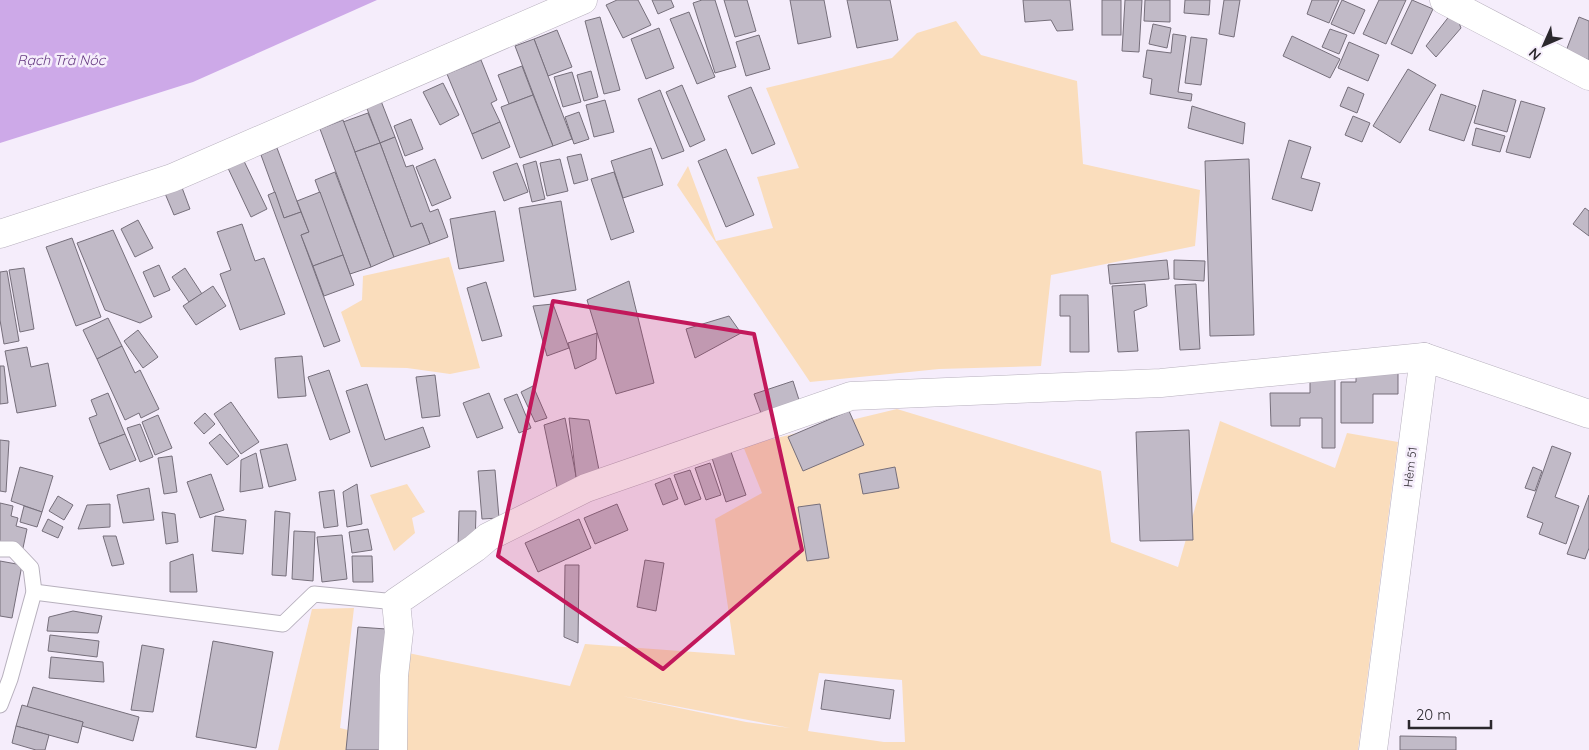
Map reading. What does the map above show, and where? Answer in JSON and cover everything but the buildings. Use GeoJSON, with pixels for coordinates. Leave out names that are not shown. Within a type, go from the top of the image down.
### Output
{"type":"FeatureCollection","features":[{"type":"Feature","properties":{"kind":"street"},"geometry":{"type":"LineString","coordinates":[[0,234],[172,178],[583,0]]}},
{"type":"Feature","properties":{"kind":"street"},"geometry":{"type":"LineString","coordinates":[[1444,0],[1589,76]]}},
{"type":"Feature","properties":{"kind":"street"},"geometry":{"type":"LineString","coordinates":[[393,750],[394,676],[399,632],[396,602],[488,537],[586,488],[851,396],[1161,383],[1424,358],[1589,414]]}},
{"type":"Feature","properties":{"kind":"street","name":"Hẻm 51"},"geometry":{"type":"LineString","coordinates":[[1373,750],[1424,358]]}},
{"type":"Feature","properties":{"kind":"lane"},"geometry":{"type":"LineString","coordinates":[[0,549],[14,549],[31,568],[34,592],[10,679],[0,705]]}},
{"type":"Feature","properties":{"kind":"lane"},"geometry":{"type":"LineString","coordinates":[[34,592],[284,624],[314,594],[396,602]]}},
{"type":"Feature","properties":{"kind":"highlighted area"},"geometry":{"type":"Polygon","coordinates":[[[553,301],[754,334],[802,550],[663,669],[498,556],[553,301]]]}},
{"type":"Feature","properties":{"kind":"shaded area"},"geometry":{"type":"Polygon","coordinates":[[[956,21],[981,55],[1077,81],[1083,164],[1200,190],[1195,246],[1051,275],[1041,366],[939,369],[810,382],[677,185],[688,166],[716,241],[773,228],[757,177],[799,168],[766,88],[892,58],[917,33],[956,21]]]}},
{"type":"Feature","properties":{"kind":"shaded area"},"geometry":{"type":"Polygon","coordinates":[[[449,257],[480,368],[450,374],[407,368],[361,367],[341,312],[362,300],[363,276],[449,257]]]}},
{"type":"Feature","properties":{"kind":"shaded area"},"geometry":{"type":"Polygon","coordinates":[[[897,409],[1101,471],[1111,542],[1178,567],[1220,421],[1335,468],[1347,433],[1398,442],[1358,750],[402,750],[408,653],[570,686],[585,644],[735,655],[715,519],[762,493],[743,446],[897,409]],[[819,673],[808,731],[884,742],[905,742],[902,680],[819,673]],[[622,696],[746,722],[790,728],[622,696]]]}},
{"type":"Feature","properties":{"kind":"shaded area"},"geometry":{"type":"Polygon","coordinates":[[[407,484],[425,512],[412,518],[415,533],[394,551],[370,495],[407,484]]]}},
{"type":"Feature","properties":{"kind":"shaded area"},"geometry":{"type":"Polygon","coordinates":[[[354,608],[340,728],[372,736],[370,750],[278,750],[312,609],[354,608]]]}},
{"type":"Feature","properties":{"kind":"water","name":"Rạch Trà Nóc"},"geometry":{"type":"Polygon","coordinates":[[[0,0],[377,0],[193,82],[0,143],[0,0]]]}}]}
